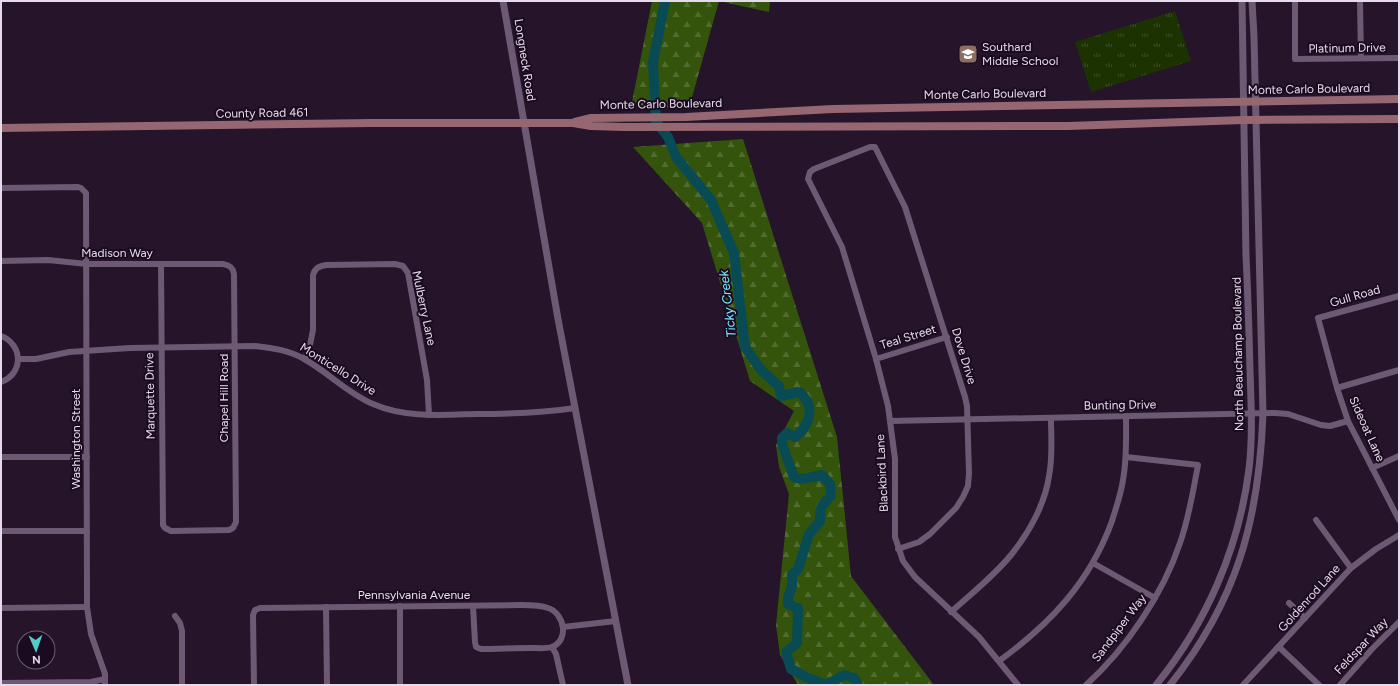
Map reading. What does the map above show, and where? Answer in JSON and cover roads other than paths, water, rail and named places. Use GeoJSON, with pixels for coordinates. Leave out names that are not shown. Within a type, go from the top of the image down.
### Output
{"type":"FeatureCollection","features":[{"type":"Feature","properties":{"kind":"main road","name":"Monte Carlo Boulevard"},"geometry":{"type":"LineString","coordinates":[[524,123],[572,123],[590,126],[624,127],[833,109],[1399,99]]}},
{"type":"Feature","properties":{"kind":"main road","name":"Monte Carlo Boulevard"},"geometry":{"type":"LineString","coordinates":[[572,123],[591,118],[622,118],[686,122],[1068,126],[1243,120],[1399,119]]}},
{"type":"Feature","properties":{"kind":"main road","name":"County Road 461"},"geometry":{"type":"LineString","coordinates":[[1,128],[372,123],[524,123]]}},
{"type":"Feature","properties":{"kind":"street","name":"Longneck Road"},"geometry":{"type":"LineString","coordinates":[[503,1],[575,408],[628,685]]}},
{"type":"Feature","properties":{"kind":"street","name":"North Beauchamp Boulevard"},"geometry":{"type":"LineString","coordinates":[[1156,685],[1173,664],[1201,618],[1218,581],[1233,543],[1249,469],[1252,414],[1243,120],[1242,1]]}},
{"type":"Feature","properties":{"kind":"street","name":"North Beauchamp Boulevard"},"geometry":{"type":"LineString","coordinates":[[1170,685],[1200,644],[1214,620],[1230,586],[1244,547],[1253,512],[1259,471],[1264,414],[1252,1]]}},
{"type":"Feature","properties":{"kind":"street","name":"Platinum Drive"},"geometry":{"type":"LineString","coordinates":[[1295,1],[1296,59],[1399,58]]}},
{"type":"Feature","properties":{"kind":"street"},"geometry":{"type":"LineString","coordinates":[[1360,1],[1361,58]]}},
{"type":"Feature","properties":{"kind":"street","name":"Dove Drive"},"geometry":{"type":"LineString","coordinates":[[808,180],[810,172],[814,169],[865,148],[875,147],[905,207],[965,397],[969,473],[968,486],[956,508],[930,534],[919,542],[898,549]]}},
{"type":"Feature","properties":{"kind":"street","name":"Blackbird Lane"},"geometry":{"type":"LineString","coordinates":[[808,180],[842,247],[876,359],[888,406],[895,458],[895,537],[898,549],[903,560],[915,578],[979,637],[1018,685]]}},
{"type":"Feature","properties":{"kind":"street","name":"Washington Street"},"geometry":{"type":"LineString","coordinates":[[1,188],[78,188],[84,190],[86,196],[87,607],[91,634],[105,682]]}},
{"type":"Feature","properties":{"kind":"street","name":"Madison Way"},"geometry":{"type":"LineString","coordinates":[[1,261],[48,260],[86,264],[223,264],[232,268]]}},
{"type":"Feature","properties":{"kind":"street","name":"Marquette Drive"},"geometry":{"type":"LineString","coordinates":[[161,264],[162,521],[165,528]]}},
{"type":"Feature","properties":{"kind":"street","name":"Mulberry Lane"},"geometry":{"type":"LineString","coordinates":[[305,359],[312,339],[313,275],[314,270],[317,267],[326,265],[388,264],[403,266],[408,273],[427,380],[429,415]]}},
{"type":"Feature","properties":{"kind":"street","name":"Chapel Hill Road"},"geometry":{"type":"LineString","coordinates":[[165,528],[171,531],[225,531],[233,528],[236,522],[234,274],[232,268]]}},
{"type":"Feature","properties":{"kind":"street","name":"Gull Road"},"geometry":{"type":"LineString","coordinates":[[1318,318],[1399,296]]}},
{"type":"Feature","properties":{"kind":"street","name":"Sideoat Lane"},"geometry":{"type":"LineString","coordinates":[[1318,318],[1337,388],[1348,421],[1399,520]]}},
{"type":"Feature","properties":{"kind":"street"},"geometry":{"type":"LineString","coordinates":[[1,336],[6,338],[12,344],[17,352],[18,359],[16,370],[11,376],[1,382]]}},
{"type":"Feature","properties":{"kind":"street","name":"Teal Street"},"geometry":{"type":"LineString","coordinates":[[876,359],[947,337]]}},
{"type":"Feature","properties":{"kind":"street","name":"Monticello Drive"},"geometry":{"type":"LineString","coordinates":[[18,359],[36,359],[58,354],[161,347],[235,346],[274,348],[305,359],[358,397],[390,410],[407,414],[534,413],[575,408]]}},
{"type":"Feature","properties":{"kind":"street"},"geometry":{"type":"LineString","coordinates":[[1337,388],[1399,370]]}},
{"type":"Feature","properties":{"kind":"street","name":"Bunting Drive"},"geometry":{"type":"LineString","coordinates":[[890,421],[1288,414],[1321,425],[1330,426],[1348,421]]}},
{"type":"Feature","properties":{"kind":"street"},"geometry":{"type":"LineString","coordinates":[[999,662],[1024,643],[1049,620],[1072,595],[1092,563],[1107,534],[1117,506],[1123,481],[1126,457],[1126,416]]}},
{"type":"Feature","properties":{"kind":"street"},"geometry":{"type":"LineString","coordinates":[[951,612],[998,570],[1012,554],[1036,515],[1044,496],[1049,477],[1051,458],[1050,418]]}},
{"type":"Feature","properties":{"kind":"street"},"geometry":{"type":"LineString","coordinates":[[1,457],[87,456]]}},
{"type":"Feature","properties":{"kind":"street"},"geometry":{"type":"LineString","coordinates":[[1372,468],[1399,456]]}},
{"type":"Feature","properties":{"kind":"street","name":"Sandpiper Way"},"geometry":{"type":"LineString","coordinates":[[1086,685],[1114,656],[1141,621],[1168,574],[1181,542],[1190,510],[1198,465],[1126,457]]}},
{"type":"Feature","properties":{"kind":"street"},"geometry":{"type":"LineString","coordinates":[[1316,520],[1351,568]]}},
{"type":"Feature","properties":{"kind":"street"},"geometry":{"type":"LineString","coordinates":[[1,531],[87,531]]}},
{"type":"Feature","properties":{"kind":"street","name":"Goldenrod Lane"},"geometry":{"type":"LineString","coordinates":[[1243,685],[1351,568],[1376,549],[1399,535]]}},
{"type":"Feature","properties":{"kind":"street"},"geometry":{"type":"LineString","coordinates":[[1092,563],[1155,598]]}},
{"type":"Feature","properties":{"kind":"street"},"geometry":{"type":"LineString","coordinates":[[1289,604],[1305,618]]}},
{"type":"Feature","properties":{"kind":"street"},"geometry":{"type":"LineString","coordinates":[[400,606],[400,685]]}},
{"type":"Feature","properties":{"kind":"street"},"geometry":{"type":"LineString","coordinates":[[473,606],[475,642],[476,647],[481,649],[552,647],[560,639],[564,627],[616,621]]}},
{"type":"Feature","properties":{"kind":"street","name":"Pennsylvania Avenue"},"geometry":{"type":"LineString","coordinates":[[254,685],[253,614],[255,610],[260,608],[538,606],[555,611],[564,627]]}},
{"type":"Feature","properties":{"kind":"street"},"geometry":{"type":"LineString","coordinates":[[1,608],[87,607]]}},
{"type":"Feature","properties":{"kind":"street"},"geometry":{"type":"LineString","coordinates":[[326,607],[328,685]]}},
{"type":"Feature","properties":{"kind":"street"},"geometry":{"type":"LineString","coordinates":[[175,616],[180,623],[182,631],[182,685]]}},
{"type":"Feature","properties":{"kind":"street","name":"Feldspar Way"},"geometry":{"type":"LineString","coordinates":[[1340,685],[1372,649],[1399,622]]}},
{"type":"Feature","properties":{"kind":"street"},"geometry":{"type":"LineString","coordinates":[[552,647],[556,654],[563,685]]}},
{"type":"Feature","properties":{"kind":"street"},"geometry":{"type":"LineString","coordinates":[[1279,647],[1319,685]]}},
{"type":"Feature","properties":{"kind":"street"},"geometry":{"type":"LineString","coordinates":[[1,683],[31,684],[105,682]]}},
{"type":"Feature","properties":{"kind":"waterway","name":"Ticky Creek"},"geometry":{"type":"LineString","coordinates":[[665,1],[653,62],[656,122],[668,137],[676,157],[711,200],[734,253],[745,347],[762,371],[779,386],[781,396],[800,392],[808,403],[809,417],[805,426],[795,437],[787,433],[782,438],[783,447],[794,477],[801,479],[822,475],[830,484],[831,495],[822,506],[820,511],[820,521],[809,534],[798,569],[792,575],[792,586],[788,597],[788,604],[798,608],[797,643],[786,652],[791,669],[808,678],[826,685],[844,675],[854,678],[858,685]]}},
{"type":"Feature","properties":{"kind":"place","name":"Southard Middle School"},"geometry":{"type":"Point","coordinates":[968,54]}}]}
